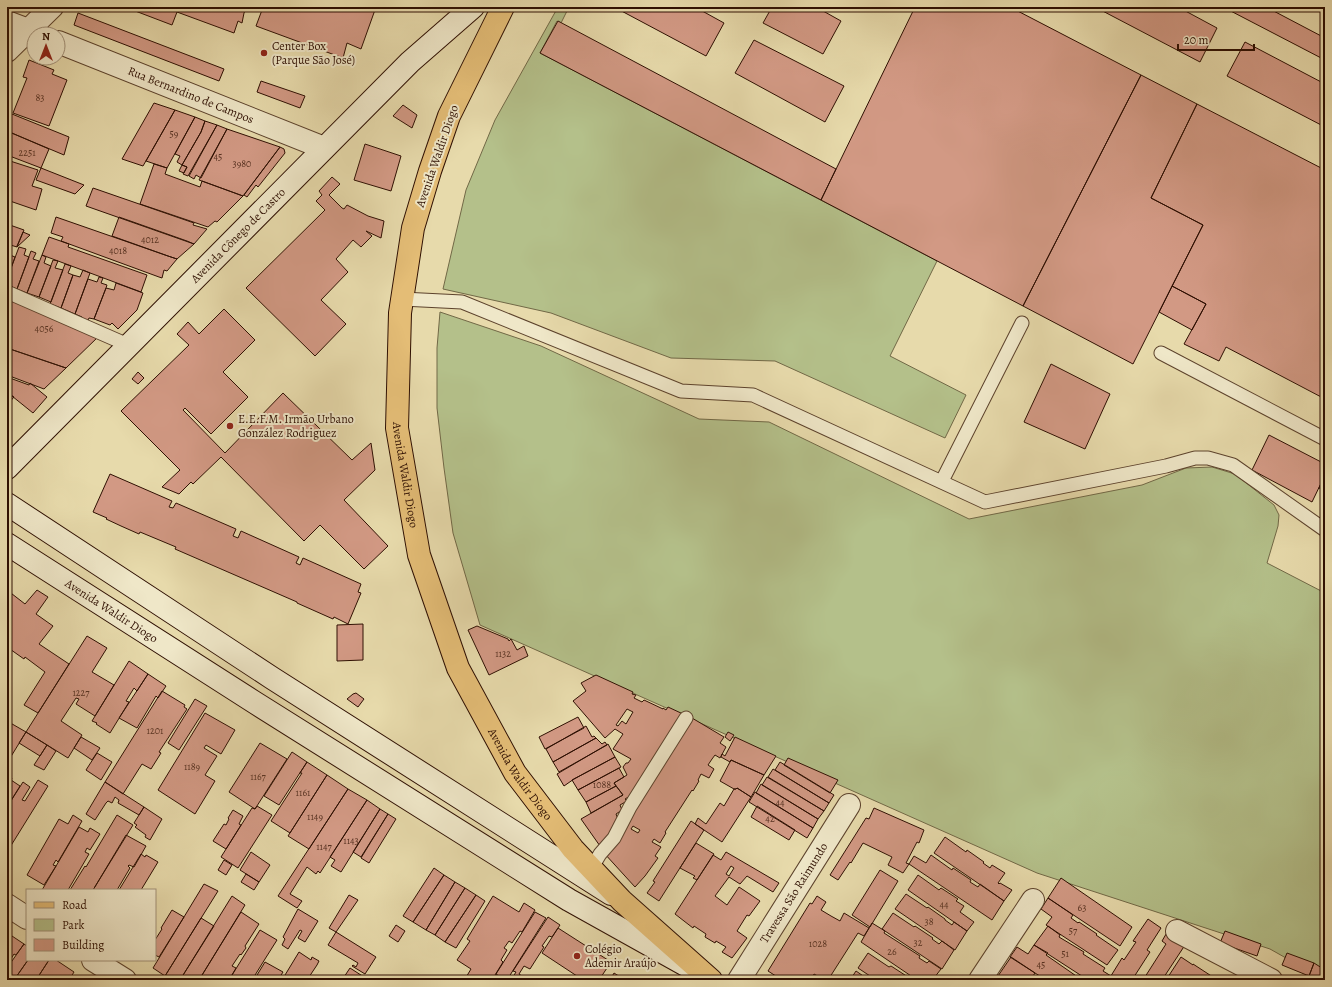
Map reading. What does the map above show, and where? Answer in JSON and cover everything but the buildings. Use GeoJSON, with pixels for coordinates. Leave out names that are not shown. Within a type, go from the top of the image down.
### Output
{"type":"FeatureCollection","features":[{"type":"Feature","properties":{"kind":"main road","name":"Avenida Waldir Diogo"},"geometry":{"type":"LineString","coordinates":[[503,7],[449,116],[430,170],[413,228],[402,298],[400,313],[397,428],[419,554],[458,668],[515,773],[573,849],[622,901],[709,979]]}},
{"type":"Feature","properties":{"kind":"street"},"geometry":{"type":"LineString","coordinates":[[38,26],[52,7]]}},
{"type":"Feature","properties":{"kind":"street","name":"Avenida Cônego de Castro"},"geometry":{"type":"LineString","coordinates":[[7,468],[410,62],[473,7]]}},
{"type":"Feature","properties":{"kind":"street"},"geometry":{"type":"LineString","coordinates":[[7,22],[26,29]]}},
{"type":"Feature","properties":{"kind":"street"},"geometry":{"type":"LineString","coordinates":[[7,51],[26,38]]}},
{"type":"Feature","properties":{"kind":"street","name":"Rua Bernardino de Campos"},"geometry":{"type":"LineString","coordinates":[[66,45],[324,148]]}},
{"type":"Feature","properties":{"kind":"street","name":"Avenida Waldir Diogo"},"geometry":{"type":"LineString","coordinates":[[7,504],[272,678],[622,901]]}},
{"type":"Feature","properties":{"kind":"street","name":"Avenida Waldir Diogo"},"geometry":{"type":"LineString","coordinates":[[7,544],[568,900],[709,979]]}},
{"type":"Feature","properties":{"kind":"street"},"geometry":{"type":"LineString","coordinates":[[254,702],[272,678]]}},
{"type":"Feature","properties":{"kind":"street","name":"Travessa São Raimundo"},"geometry":{"type":"LineString","coordinates":[[739,980],[849,805]]}},
{"type":"Feature","properties":{"kind":"street"},"geometry":{"type":"LineString","coordinates":[[980,980],[1033,900]]}},
{"type":"Feature","properties":{"kind":"street"},"geometry":{"type":"LineString","coordinates":[[7,905],[26,917]]}},
{"type":"Feature","properties":{"kind":"street"},"geometry":{"type":"LineString","coordinates":[[1177,931],[1271,980]]}},
{"type":"Feature","properties":{"kind":"street"},"geometry":{"type":"LineString","coordinates":[[95,961],[125,980]]}},
{"type":"Feature","properties":{"kind":"lane"},"geometry":{"type":"LineString","coordinates":[[7,292],[128,345]]}},
{"type":"Feature","properties":{"kind":"lane"},"geometry":{"type":"LineString","coordinates":[[402,298],[462,302],[681,392],[753,395],[985,502],[1166,466],[1195,458],[1208,458],[1233,465],[1325,530]]}},
{"type":"Feature","properties":{"kind":"lane"},"geometry":{"type":"LineString","coordinates":[[942,482],[1022,323]]}},
{"type":"Feature","properties":{"kind":"lane"},"geometry":{"type":"LineString","coordinates":[[1161,353],[1325,439]]}},
{"type":"Feature","properties":{"kind":"lane"},"geometry":{"type":"LineString","coordinates":[[592,869],[600,854],[614,838],[630,807],[686,718]]}},
{"type":"Feature","properties":{"kind":"green space"},"geometry":{"type":"Polygon","coordinates":[[[558,7],[569,7],[561,23],[557,21],[540,53],[937,261],[890,356],[966,395],[945,438],[775,361],[671,358],[551,313],[443,289],[466,190],[495,120],[558,7]]]}},
{"type":"Feature","properties":{"kind":"green space"},"geometry":{"type":"Polygon","coordinates":[[[440,312],[541,346],[699,419],[769,422],[969,519],[1142,485],[1186,468],[1212,467],[1235,474],[1274,505],[1279,515],[1278,526],[1267,563],[1325,593],[1325,980],[1270,949],[1037,873],[480,625],[453,533],[444,468],[437,408],[437,348],[440,312]]]}},
{"type":"Feature","properties":{"kind":"place","name":"Center Box (Parque São José)"},"geometry":{"type":"Point","coordinates":[264,53]}},
{"type":"Feature","properties":{"kind":"place","name":"E.E.F.M. Irmão Urbano González Rodriguez"},"geometry":{"type":"Point","coordinates":[230,426]}},
{"type":"Feature","properties":{"kind":"place","name":"Colégio Ademir Araújo"},"geometry":{"type":"Point","coordinates":[577,956]}}]}
